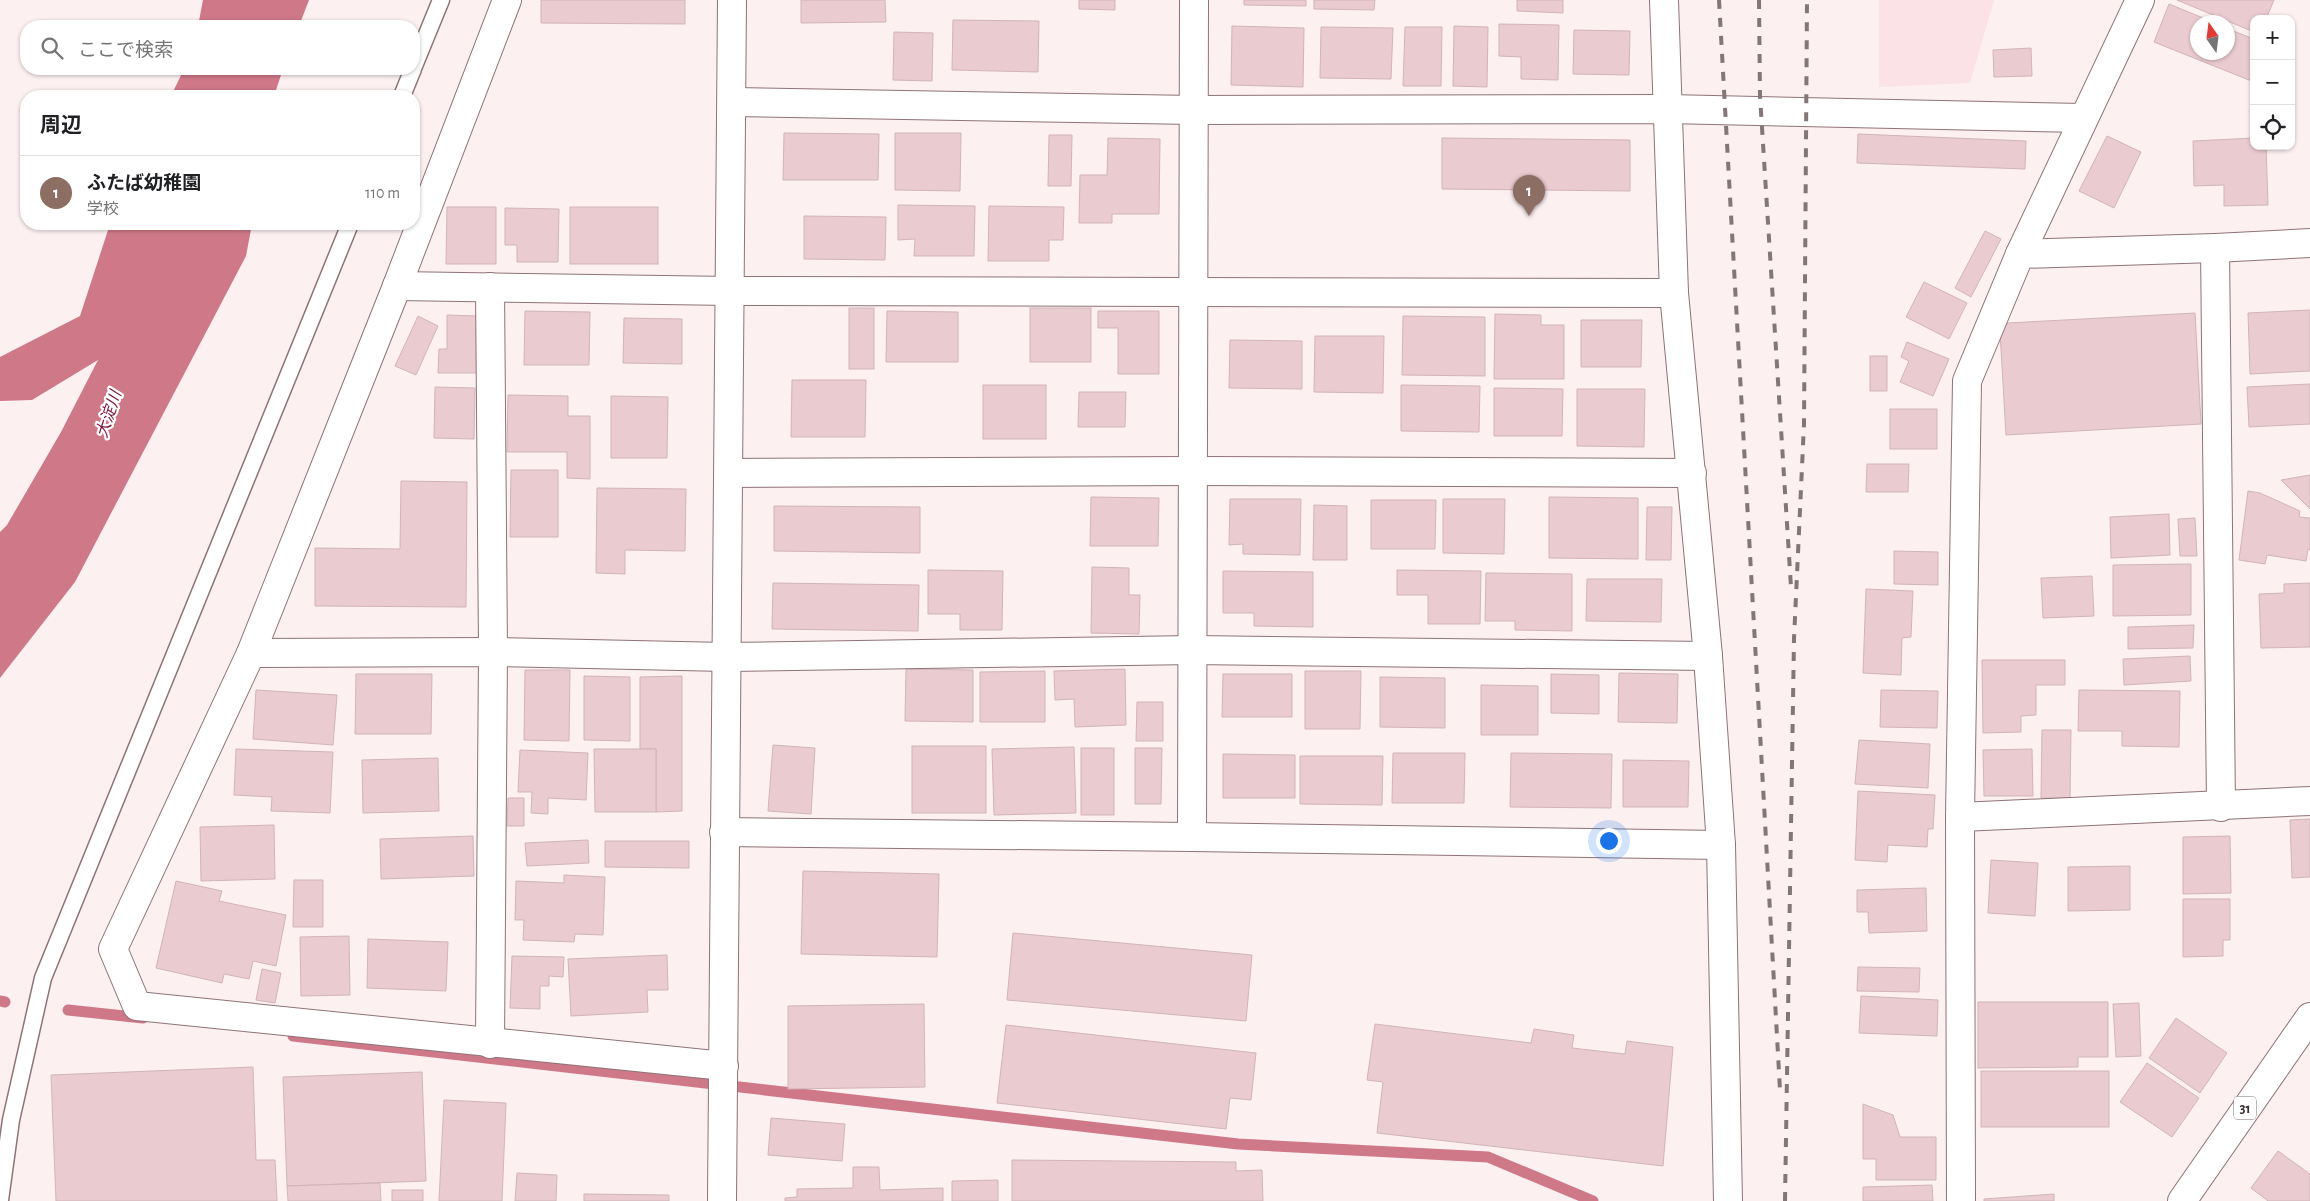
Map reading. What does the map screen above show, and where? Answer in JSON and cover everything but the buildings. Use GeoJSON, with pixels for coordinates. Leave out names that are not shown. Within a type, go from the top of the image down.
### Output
{"type":"FeatureCollection","features":[{"type":"Feature","properties":{"kind":"street"},"geometry":{"type":"LineString","coordinates":[[420,226],[507,0]]}},
{"type":"Feature","properties":{"kind":"street"},"geometry":{"type":"LineString","coordinates":[[722,1201],[732,0]]}},
{"type":"Feature","properties":{"kind":"street"},"geometry":{"type":"LineString","coordinates":[[1192,836],[1195,291],[1194,0]]}},
{"type":"Feature","properties":{"kind":"street"},"geometry":{"type":"LineString","coordinates":[[1664,0],[1674,293],[1708,656],[1721,845],[1728,1201]]}},
{"type":"Feature","properties":{"kind":"street"},"geometry":{"type":"LineString","coordinates":[[1961,1201],[1960,817],[1967,381],[2020,254],[2140,0]]}},
{"type":"Feature","properties":{"kind":"street"},"geometry":{"type":"LineString","coordinates":[[732,102],[1194,110],[1668,109],[2083,118]]}},
{"type":"Feature","properties":{"kind":"street"},"geometry":{"type":"LineString","coordinates":[[419,230],[250,653],[114,949],[137,1006],[724,1070]]}},
{"type":"Feature","properties":{"kind":"street"},"geometry":{"type":"LineString","coordinates":[[2020,254],[2310,243]]}},
{"type":"Feature","properties":{"kind":"street"},"geometry":{"type":"LineString","coordinates":[[2215,248],[2221,807]]}},
{"type":"Feature","properties":{"kind":"street"},"geometry":{"type":"LineString","coordinates":[[397,286],[730,291],[1674,293]]}},
{"type":"Feature","properties":{"kind":"street"},"geometry":{"type":"LineString","coordinates":[[490,287],[493,652],[490,1044]]}},
{"type":"Feature","properties":{"kind":"street"},"geometry":{"type":"LineString","coordinates":[[729,472],[1692,473]]}},
{"type":"Feature","properties":{"kind":"street"},"geometry":{"type":"LineString","coordinates":[[250,653],[493,652],[726,657],[1193,650],[1708,656]]}},
{"type":"Feature","properties":{"kind":"street"},"geometry":{"type":"LineString","coordinates":[[1960,817],[2221,807],[2310,801]]}},
{"type":"Feature","properties":{"kind":"street"},"geometry":{"type":"LineString","coordinates":[[724,832],[1192,836],[1721,845]]}},
{"type":"Feature","properties":{"kind":"street","name":"31"},"geometry":{"type":"LineString","coordinates":[[2182,1201],[2310,1017]]}},
{"type":"Feature","properties":{"kind":"lane"},"geometry":{"type":"LineString","coordinates":[[420,51],[441,0]]}},
{"type":"Feature","properties":{"kind":"lane"},"geometry":{"type":"LineString","coordinates":[[404,90],[410,75]]}},
{"type":"Feature","properties":{"kind":"lane"},"geometry":{"type":"LineString","coordinates":[[0,1200],[11,1120],[43,978],[348,230]]}},
{"type":"Feature","properties":{"kind":"shaded area"},"geometry":{"type":"Polygon","coordinates":[[[1879,0],[1994,0],[1970,83],[1879,87],[1879,0]]]}},
{"type":"Feature","properties":{"kind":"water"},"geometry":{"type":"Polygon","coordinates":[[[203,0],[309,0],[301,20],[199,20],[203,0]]]}},
{"type":"Feature","properties":{"kind":"water"},"geometry":{"type":"Polygon","coordinates":[[[181,75],[281,75],[276,90],[174,90],[181,75]]]}},
{"type":"Feature","properties":{"kind":"water","name":"大淀川"},"geometry":{"type":"Polygon","coordinates":[[[108,230],[251,230],[246,256],[75,582],[0,678],[0,532],[7,525],[61,432],[98,360],[32,400],[0,401],[0,357],[80,316],[108,230]]]}},
{"type":"Feature","properties":{"kind":"waterway"},"geometry":{"type":"LineString","coordinates":[[0,1001],[5,1002]]}},
{"type":"Feature","properties":{"kind":"waterway"},"geometry":{"type":"LineString","coordinates":[[68,1010],[143,1018]]}},
{"type":"Feature","properties":{"kind":"waterway"},"geometry":{"type":"LineString","coordinates":[[293,1036],[1238,1144],[1488,1157],[1593,1201]]}},
{"type":"Feature","properties":{"kind":"railway"},"geometry":{"type":"LineString","coordinates":[[1719,0],[1780,1090]]}},
{"type":"Feature","properties":{"kind":"railway"},"geometry":{"type":"LineString","coordinates":[[1759,0],[1760,96],[1791,587]]}},
{"type":"Feature","properties":{"kind":"railway"},"geometry":{"type":"LineString","coordinates":[[1785,1201],[1794,639],[1804,424],[1807,0]]}},
{"type":"Feature","properties":{"kind":"place","name":"ふたば幼稚園"},"geometry":{"type":"Point","coordinates":[1529,216]}}]}
